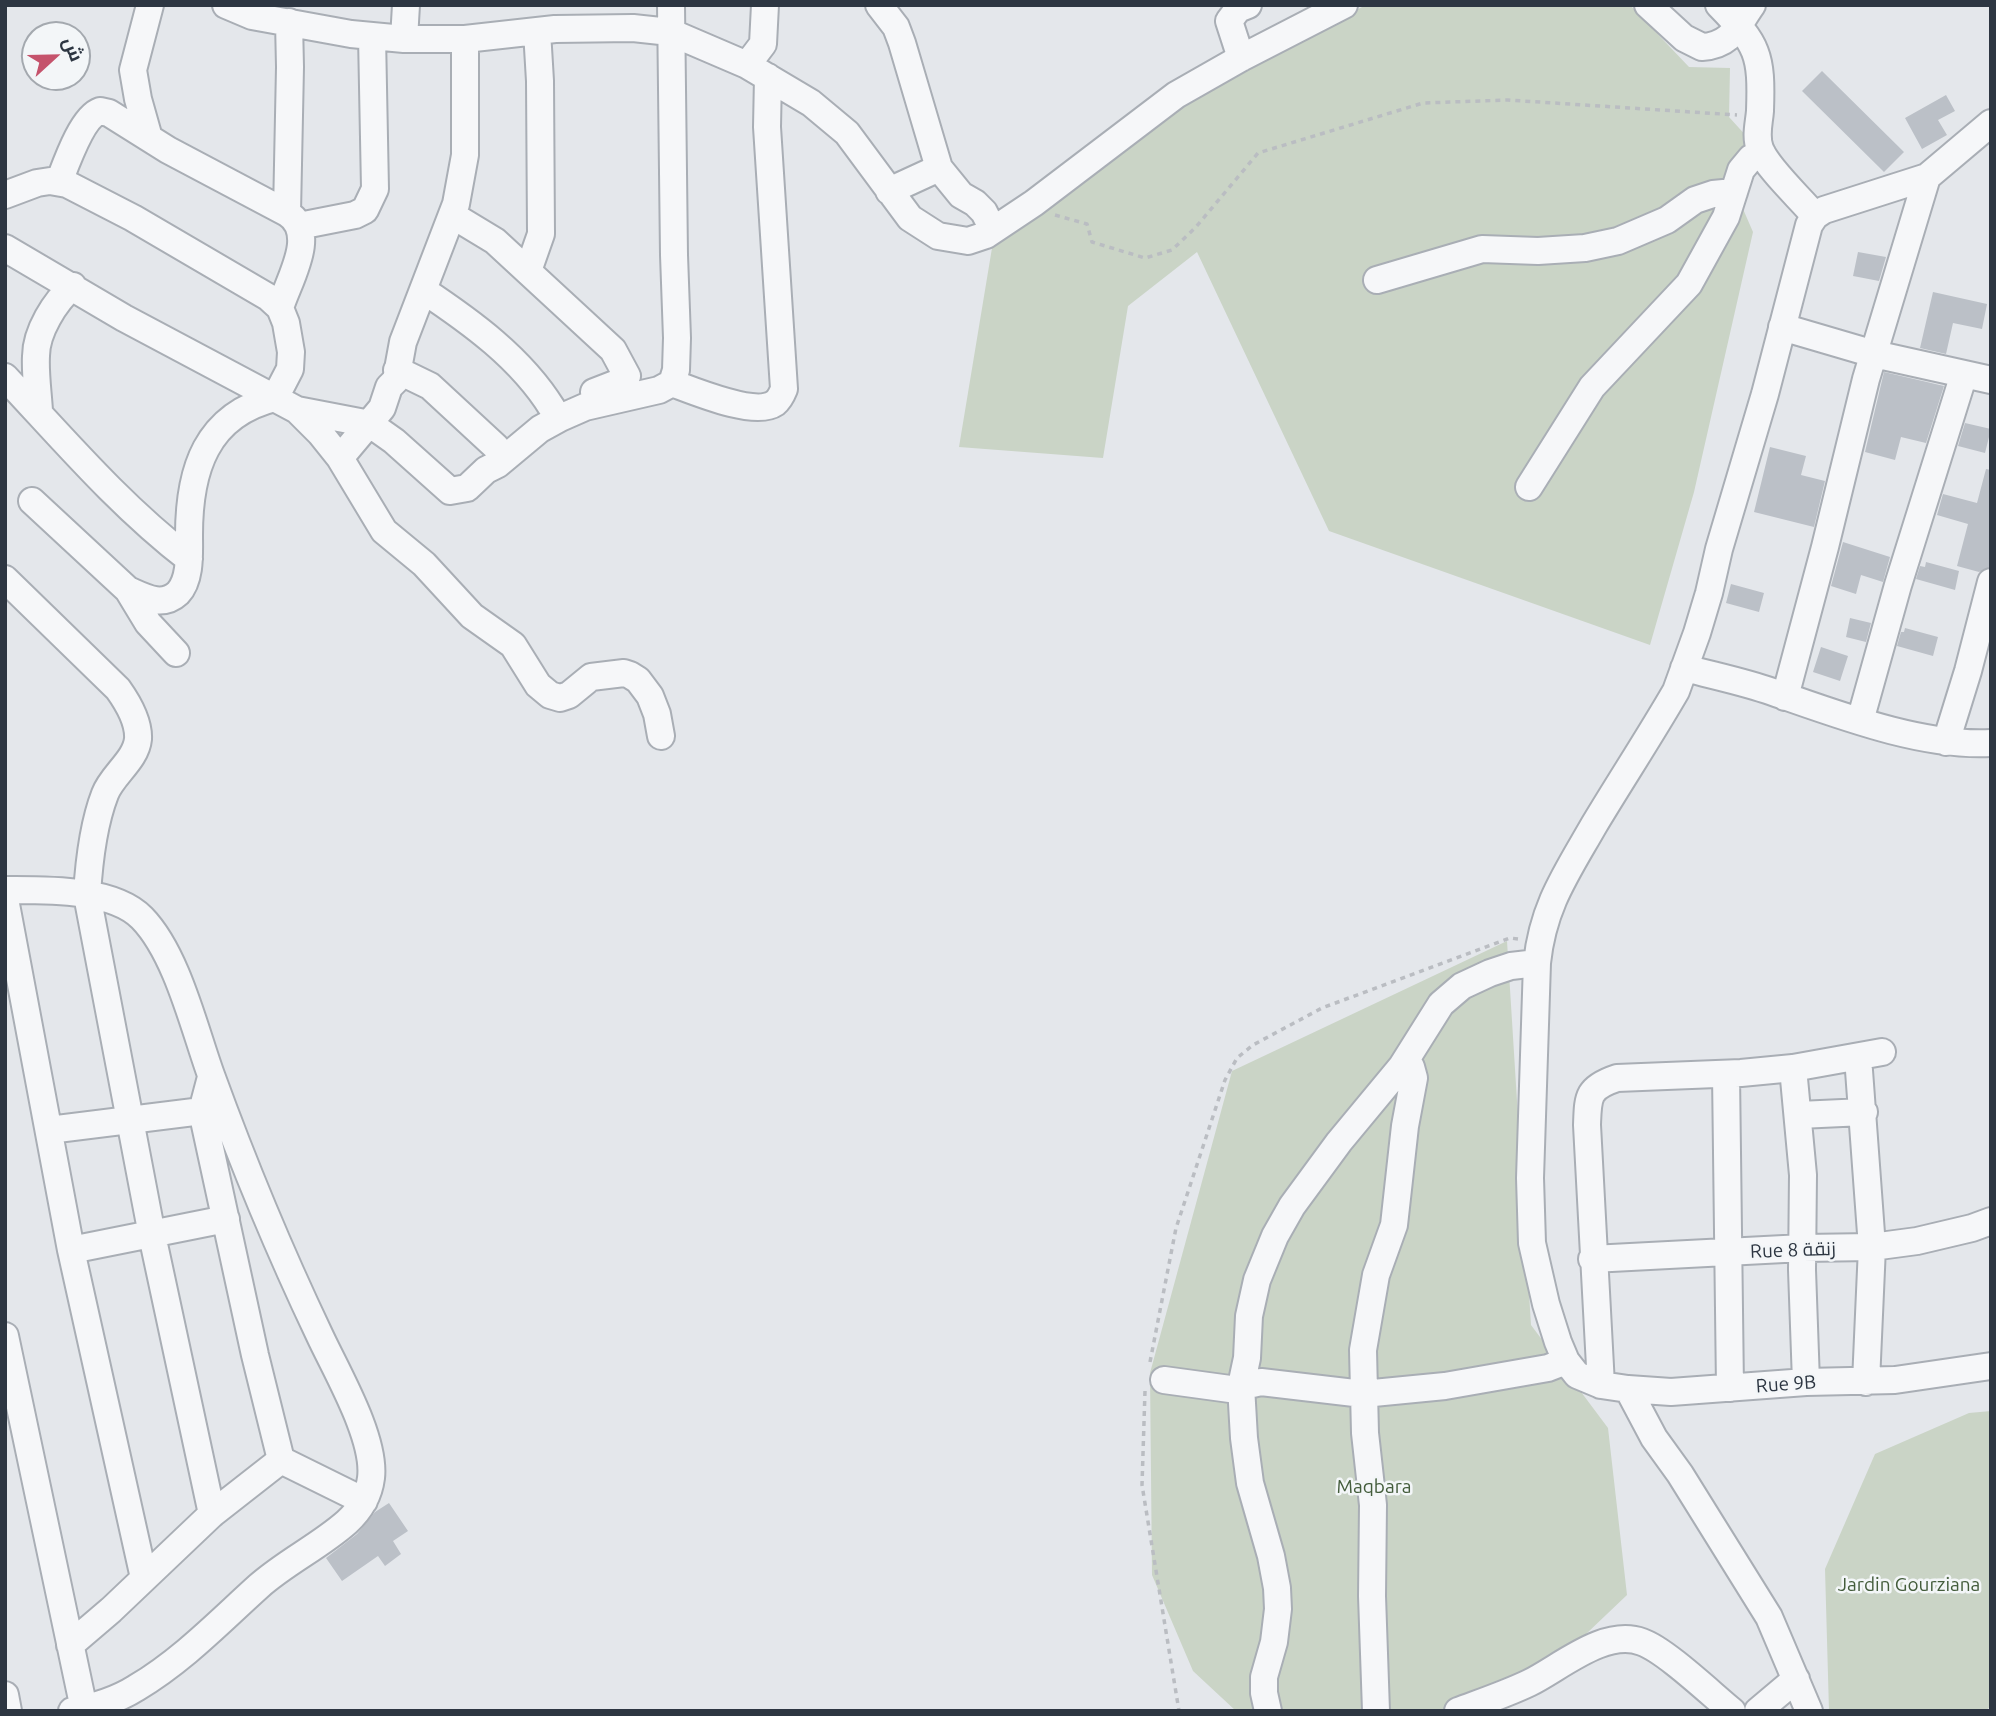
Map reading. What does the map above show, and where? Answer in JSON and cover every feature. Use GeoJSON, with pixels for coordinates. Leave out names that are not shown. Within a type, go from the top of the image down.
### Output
{"type":"FeatureCollection","features":[{"type":"Feature","properties":{"kind":"street"},"geometry":{"type":"LineString","coordinates":[[149,138],[133,69],[150,5]]}},
{"type":"Feature","properties":{"kind":"street"},"geometry":{"type":"LineString","coordinates":[[226,5],[289,22],[404,39],[465,39],[537,31],[577,17],[670,32],[758,71],[811,103],[847,133],[910,218],[938,236],[968,241],[986,235],[1028,207],[1176,95],[1344,5]]}},
{"type":"Feature","properties":{"kind":"street"},"geometry":{"type":"LineString","coordinates":[[404,39],[406,5]]}},
{"type":"Feature","properties":{"kind":"street"},"geometry":{"type":"LineString","coordinates":[[397,370],[430,386],[498,464],[540,429],[574,411],[659,390],[672,383],[676,370],[677,338],[671,5]]}},
{"type":"Feature","properties":{"kind":"street"},"geometry":{"type":"LineString","coordinates":[[672,383],[752,407],[769,406],[776,402],[785,389],[767,127],[758,71],[763,44],[765,5]]}},
{"type":"Feature","properties":{"kind":"street"},"geometry":{"type":"LineString","coordinates":[[879,5],[896,27],[902,43],[939,168],[961,195],[984,212],[991,226],[986,235]]}},
{"type":"Feature","properties":{"kind":"street"},"geometry":{"type":"LineString","coordinates":[[1241,58],[1229,21],[1238,9],[1248,5]]}},
{"type":"Feature","properties":{"kind":"street"},"geometry":{"type":"LineString","coordinates":[[1648,5],[1684,38],[1702,47],[1721,42],[1746,16]]}},
{"type":"Feature","properties":{"kind":"street"},"geometry":{"type":"LineString","coordinates":[[1719,5],[1746,16]]}},
{"type":"Feature","properties":{"kind":"street"},"geometry":{"type":"LineString","coordinates":[[1746,16],[1758,61],[1760,116],[1757,135],[1762,153],[1815,216]]}},
{"type":"Feature","properties":{"kind":"street"},"geometry":{"type":"LineString","coordinates":[[280,309],[301,249],[293,220],[289,22]]}},
{"type":"Feature","properties":{"kind":"street"},"geometry":{"type":"LineString","coordinates":[[528,271],[541,234],[541,81],[537,31]]}},
{"type":"Feature","properties":{"kind":"street"},"geometry":{"type":"LineString","coordinates":[[59,182],[84,125],[96,112],[109,113],[293,220],[355,215],[365,210],[375,189],[372,36]]}},
{"type":"Feature","properties":{"kind":"street"},"geometry":{"type":"LineString","coordinates":[[340,458],[382,408],[389,387],[396,380],[403,342],[452,215],[465,155],[465,39]]}},
{"type":"Feature","properties":{"kind":"street"},"geometry":{"type":"LineString","coordinates":[[1583,1375],[1546,1304],[1534,1258],[1531,1223],[1530,1153],[1538,953],[1548,908],[1556,890],[1670,701],[1684,668],[1705,607],[1806,233],[1815,216],[1836,206],[1927,177],[1991,124]]}},
{"type":"Feature","properties":{"kind":"street"},"geometry":{"type":"LineString","coordinates":[[1529,487],[1592,387],[1689,284],[1726,217],[1741,170],[1751,158],[1762,153]]}},
{"type":"Feature","properties":{"kind":"street"},"geometry":{"type":"LineString","coordinates":[[889,191],[939,168]]}},
{"type":"Feature","properties":{"kind":"street"},"geometry":{"type":"LineString","coordinates":[[1785,697],[1874,354],[1927,177]]}},
{"type":"Feature","properties":{"kind":"street"},"geometry":{"type":"LineString","coordinates":[[5,194],[37,183],[59,182],[133,218],[268,296],[280,309],[286,323],[290,352],[286,404]]}},
{"type":"Feature","properties":{"kind":"street"},"geometry":{"type":"LineString","coordinates":[[1377,280],[1482,249],[1538,251],[1586,248],[1618,241],[1667,220],[1695,200],[1713,194],[1734,192]]}},
{"type":"Feature","properties":{"kind":"street"},"geometry":{"type":"LineString","coordinates":[[128,590],[146,599],[160,601],[177,593],[183,585],[189,559],[189,520],[193,485],[205,451],[219,427],[233,415],[261,401],[286,404],[370,424],[394,441],[450,491],[467,488],[520,425],[552,408],[618,383],[627,376],[613,349],[495,241],[452,215]]}},
{"type":"Feature","properties":{"kind":"street"},"geometry":{"type":"LineString","coordinates":[[5,248],[124,318],[286,404],[315,426],[340,458],[384,531],[424,565],[472,616],[513,645],[532,678],[544,691],[560,698],[569,695],[591,677],[630,675],[638,680],[650,696],[657,713],[661,736]]}},
{"type":"Feature","properties":{"kind":"street"},"geometry":{"type":"LineString","coordinates":[[39,411],[35,354],[58,298],[73,286]]}},
{"type":"Feature","properties":{"kind":"street"},"geometry":{"type":"LineString","coordinates":[[423,290],[470,322],[533,381],[552,408]]}},
{"type":"Feature","properties":{"kind":"street"},"geometry":{"type":"LineString","coordinates":[[1782,327],[1874,354],[1991,380]]}},
{"type":"Feature","properties":{"kind":"street"},"geometry":{"type":"LineString","coordinates":[[1860,721],[1898,586],[1964,374]]}},
{"type":"Feature","properties":{"kind":"street"},"geometry":{"type":"LineString","coordinates":[[5,377],[112,493],[189,559]]}},
{"type":"Feature","properties":{"kind":"street"},"geometry":{"type":"LineString","coordinates":[[32,501],[128,590],[148,622],[176,653]]}},
{"type":"Feature","properties":{"kind":"street"},"geometry":{"type":"LineString","coordinates":[[5,579],[118,690],[136,724],[136,745],[109,784],[101,807],[92,848],[87,895],[152,1235],[212,1514]]}},
{"type":"Feature","properties":{"kind":"street"},"geometry":{"type":"LineString","coordinates":[[1946,742],[1991,582]]}},
{"type":"Feature","properties":{"kind":"street"},"geometry":{"type":"LineString","coordinates":[[1684,668],[1860,721],[1946,742],[1991,743]]}},
{"type":"Feature","properties":{"kind":"street"},"geometry":{"type":"LineString","coordinates":[[5,890],[87,895],[129,908],[142,918],[154,933],[175,975],[211,1077],[287,1266],[365,1434],[372,1466],[371,1481],[364,1501],[348,1521],[261,1585],[210,1633],[163,1671],[133,1690],[78,1710],[70,1645],[14,1429],[7,1351]]}},
{"type":"Feature","properties":{"kind":"street"},"geometry":{"type":"LineString","coordinates":[[5,898],[71,1250],[145,1578]]}},
{"type":"Feature","properties":{"kind":"street"},"geometry":{"type":"LineString","coordinates":[[1268,1711],[1264,1677],[1274,1642],[1278,1609],[1277,1588],[1271,1556],[1250,1483],[1241,1386],[1247,1358],[1249,1316],[1275,1236],[1292,1206],[1339,1142],[1404,1062],[1441,1004],[1462,986],[1538,953]]}},
{"type":"Feature","properties":{"kind":"street"},"geometry":{"type":"LineString","coordinates":[[1583,1375],[1592,1259],[1587,1125],[1588,1103],[1592,1090],[1617,1078],[1726,1074],[1793,1068],[1870,1054],[1864,1112],[1872,1247],[1866,1382]]}},
{"type":"Feature","properties":{"kind":"street"},"geometry":{"type":"LineString","coordinates":[[1376,1711],[1372,1596],[1373,1505],[1365,1433],[1363,1350],[1376,1275],[1394,1225],[1403,1136],[1414,1078],[1411,1067],[1404,1062]]}},
{"type":"Feature","properties":{"kind":"street"},"geometry":{"type":"LineString","coordinates":[[1793,1068],[1804,1175],[1803,1345],[1806,1382]]}},
{"type":"Feature","properties":{"kind":"street"},"geometry":{"type":"LineString","coordinates":[[1726,1074],[1730,1388]]}},
{"type":"Feature","properties":{"kind":"street"},"geometry":{"type":"LineString","coordinates":[[211,1077],[202,1111],[255,1355],[281,1460],[364,1501]]}},
{"type":"Feature","properties":{"kind":"street"},"geometry":{"type":"LineString","coordinates":[[49,1130],[202,1111]]}},
{"type":"Feature","properties":{"kind":"street"},"geometry":{"type":"LineString","coordinates":[[1799,1115],[1864,1112]]}},
{"type":"Feature","properties":{"kind":"street"},"geometry":{"type":"LineString","coordinates":[[71,1250],[226,1219]]}},
{"type":"Feature","properties":{"kind":"street","name":"Rue 8 زنقة"},"geometry":{"type":"LineString","coordinates":[[1592,1259],[1872,1247],[1917,1241],[1991,1221]]}},
{"type":"Feature","properties":{"kind":"street","name":"Rue 9B"},"geometry":{"type":"LineString","coordinates":[[1583,1375],[1628,1390],[1671,1392],[1806,1382],[1895,1381],[1991,1366]]}},
{"type":"Feature","properties":{"kind":"street"},"geometry":{"type":"LineString","coordinates":[[1153,1378],[1230,1389],[1262,1382],[1363,1394],[1445,1386],[1548,1368],[1583,1375]]}},
{"type":"Feature","properties":{"kind":"street"},"geometry":{"type":"LineString","coordinates":[[1628,1390],[1654,1438],[1680,1474],[1769,1618],[1809,1711]]}},
{"type":"Feature","properties":{"kind":"street"},"geometry":{"type":"LineString","coordinates":[[70,1645],[212,1514],[281,1460]]}},
{"type":"Feature","properties":{"kind":"street"},"geometry":{"type":"LineString","coordinates":[[1458,1711],[1527,1684],[1585,1650],[1603,1643],[1632,1639],[1643,1642],[1667,1658],[1732,1711]]}},
{"type":"Feature","properties":{"kind":"street"},"geometry":{"type":"LineString","coordinates":[[1758,1711],[1796,1679]]}},
{"type":"Feature","properties":{"kind":"street"},"geometry":{"type":"LineString","coordinates":[[5,1695],[8,1711]]}},
{"type":"Feature","properties":{"kind":"path"},"geometry":{"type":"LineString","coordinates":[[1028,207],[1087,224],[1092,242],[1145,258],[1172,250],[1196,227],[1258,153],[1423,103],[1508,100],[1760,116]]}},
{"type":"Feature","properties":{"kind":"path"},"geometry":{"type":"LineString","coordinates":[[1179,1711],[1142,1485],[1153,1378],[1176,1228],[1225,1080],[1237,1058],[1253,1045],[1322,1008],[1510,938],[1538,953]]}},
{"type":"Feature","properties":{"kind":"green space"},"geometry":{"type":"Polygon","coordinates":[[[1366,5],[1630,5],[1689,67],[1730,68],[1729,117],[1749,139],[1743,209],[1753,232],[1694,492],[1650,645],[1329,531],[1197,252],[1128,306],[1103,458],[959,447],[992,248],[1190,95],[1366,5]]]}},
{"type":"Feature","properties":{"kind":"green space","name":"Maqbara"},"geometry":{"type":"Polygon","coordinates":[[[1507,941],[1531,1325],[1608,1428],[1627,1595],[1523,1694],[1457,1711],[1236,1711],[1193,1671],[1152,1575],[1150,1373],[1232,1071],[1507,941]]]}},
{"type":"Feature","properties":{"kind":"green space","name":"Jardin Gourziana"},"geometry":{"type":"Polygon","coordinates":[[[1991,1411],[1991,1705],[1986,1711],[1829,1711],[1825,1569],[1875,1454],[1969,1413],[1991,1411]]]}},
{"type":"Feature","properties":{"kind":"building"},"geometry":{"type":"Polygon","coordinates":[[[1822,71],[1904,152],[1884,172],[1802,91],[1822,71]]]}},
{"type":"Feature","properties":{"kind":"building"},"geometry":{"type":"Polygon","coordinates":[[[1946,95],[1955,111],[1938,120],[1947,135],[1922,149],[1905,118],[1946,95]]]}},
{"type":"Feature","properties":{"kind":"building"},"geometry":{"type":"Polygon","coordinates":[[[1858,252],[1886,257],[1879,281],[1853,276],[1858,252]]]}},
{"type":"Feature","properties":{"kind":"building"},"geometry":{"type":"Polygon","coordinates":[[[1933,292],[1987,304],[1982,329],[1953,323],[1946,354],[1920,348],[1933,292]]]}},
{"type":"Feature","properties":{"kind":"building"},"geometry":{"type":"Polygon","coordinates":[[[1884,372],[1944,386],[1926,443],[1901,437],[1895,460],[1865,452],[1884,372]]]}},
{"type":"Feature","properties":{"kind":"building"},"geometry":{"type":"Polygon","coordinates":[[[1965,423],[1991,429],[1985,453],[1958,446],[1965,423]]]}},
{"type":"Feature","properties":{"kind":"building"},"geometry":{"type":"Polygon","coordinates":[[[1770,447],[1806,456],[1801,475],[1825,481],[1814,527],[1754,512],[1770,447]]]}},
{"type":"Feature","properties":{"kind":"building"},"geometry":{"type":"Polygon","coordinates":[[[1986,469],[1991,470],[1991,567],[1979,572],[1957,566],[1968,524],[1937,515],[1943,494],[1977,503],[1986,469]]]}},
{"type":"Feature","properties":{"kind":"building"},"geometry":{"type":"Polygon","coordinates":[[[1843,542],[1890,557],[1883,582],[1861,575],[1856,594],[1831,586],[1843,542]]]}},
{"type":"Feature","properties":{"kind":"building"},"geometry":{"type":"Polygon","coordinates":[[[1926,562],[1959,571],[1955,590],[1916,579],[1920,566],[1925,567],[1926,562]]]}},
{"type":"Feature","properties":{"kind":"building"},"geometry":{"type":"Polygon","coordinates":[[[1731,584],[1764,593],[1759,612],[1726,603],[1731,584]]]}},
{"type":"Feature","properties":{"kind":"building"},"geometry":{"type":"Polygon","coordinates":[[[1850,618],[1871,623],[1866,642],[1846,637],[1850,618]]]}},
{"type":"Feature","properties":{"kind":"building"},"geometry":{"type":"Polygon","coordinates":[[[1905,628],[1938,637],[1933,656],[1897,646],[1905,628]]]}},
{"type":"Feature","properties":{"kind":"building"},"geometry":{"type":"Polygon","coordinates":[[[1821,647],[1848,656],[1840,681],[1813,672],[1821,647]]]}},
{"type":"Feature","properties":{"kind":"building"},"geometry":{"type":"Polygon","coordinates":[[[389,1503],[408,1531],[393,1541],[401,1554],[385,1566],[378,1556],[342,1581],[326,1558],[357,1534],[375,1512],[389,1503]]]}}]}
